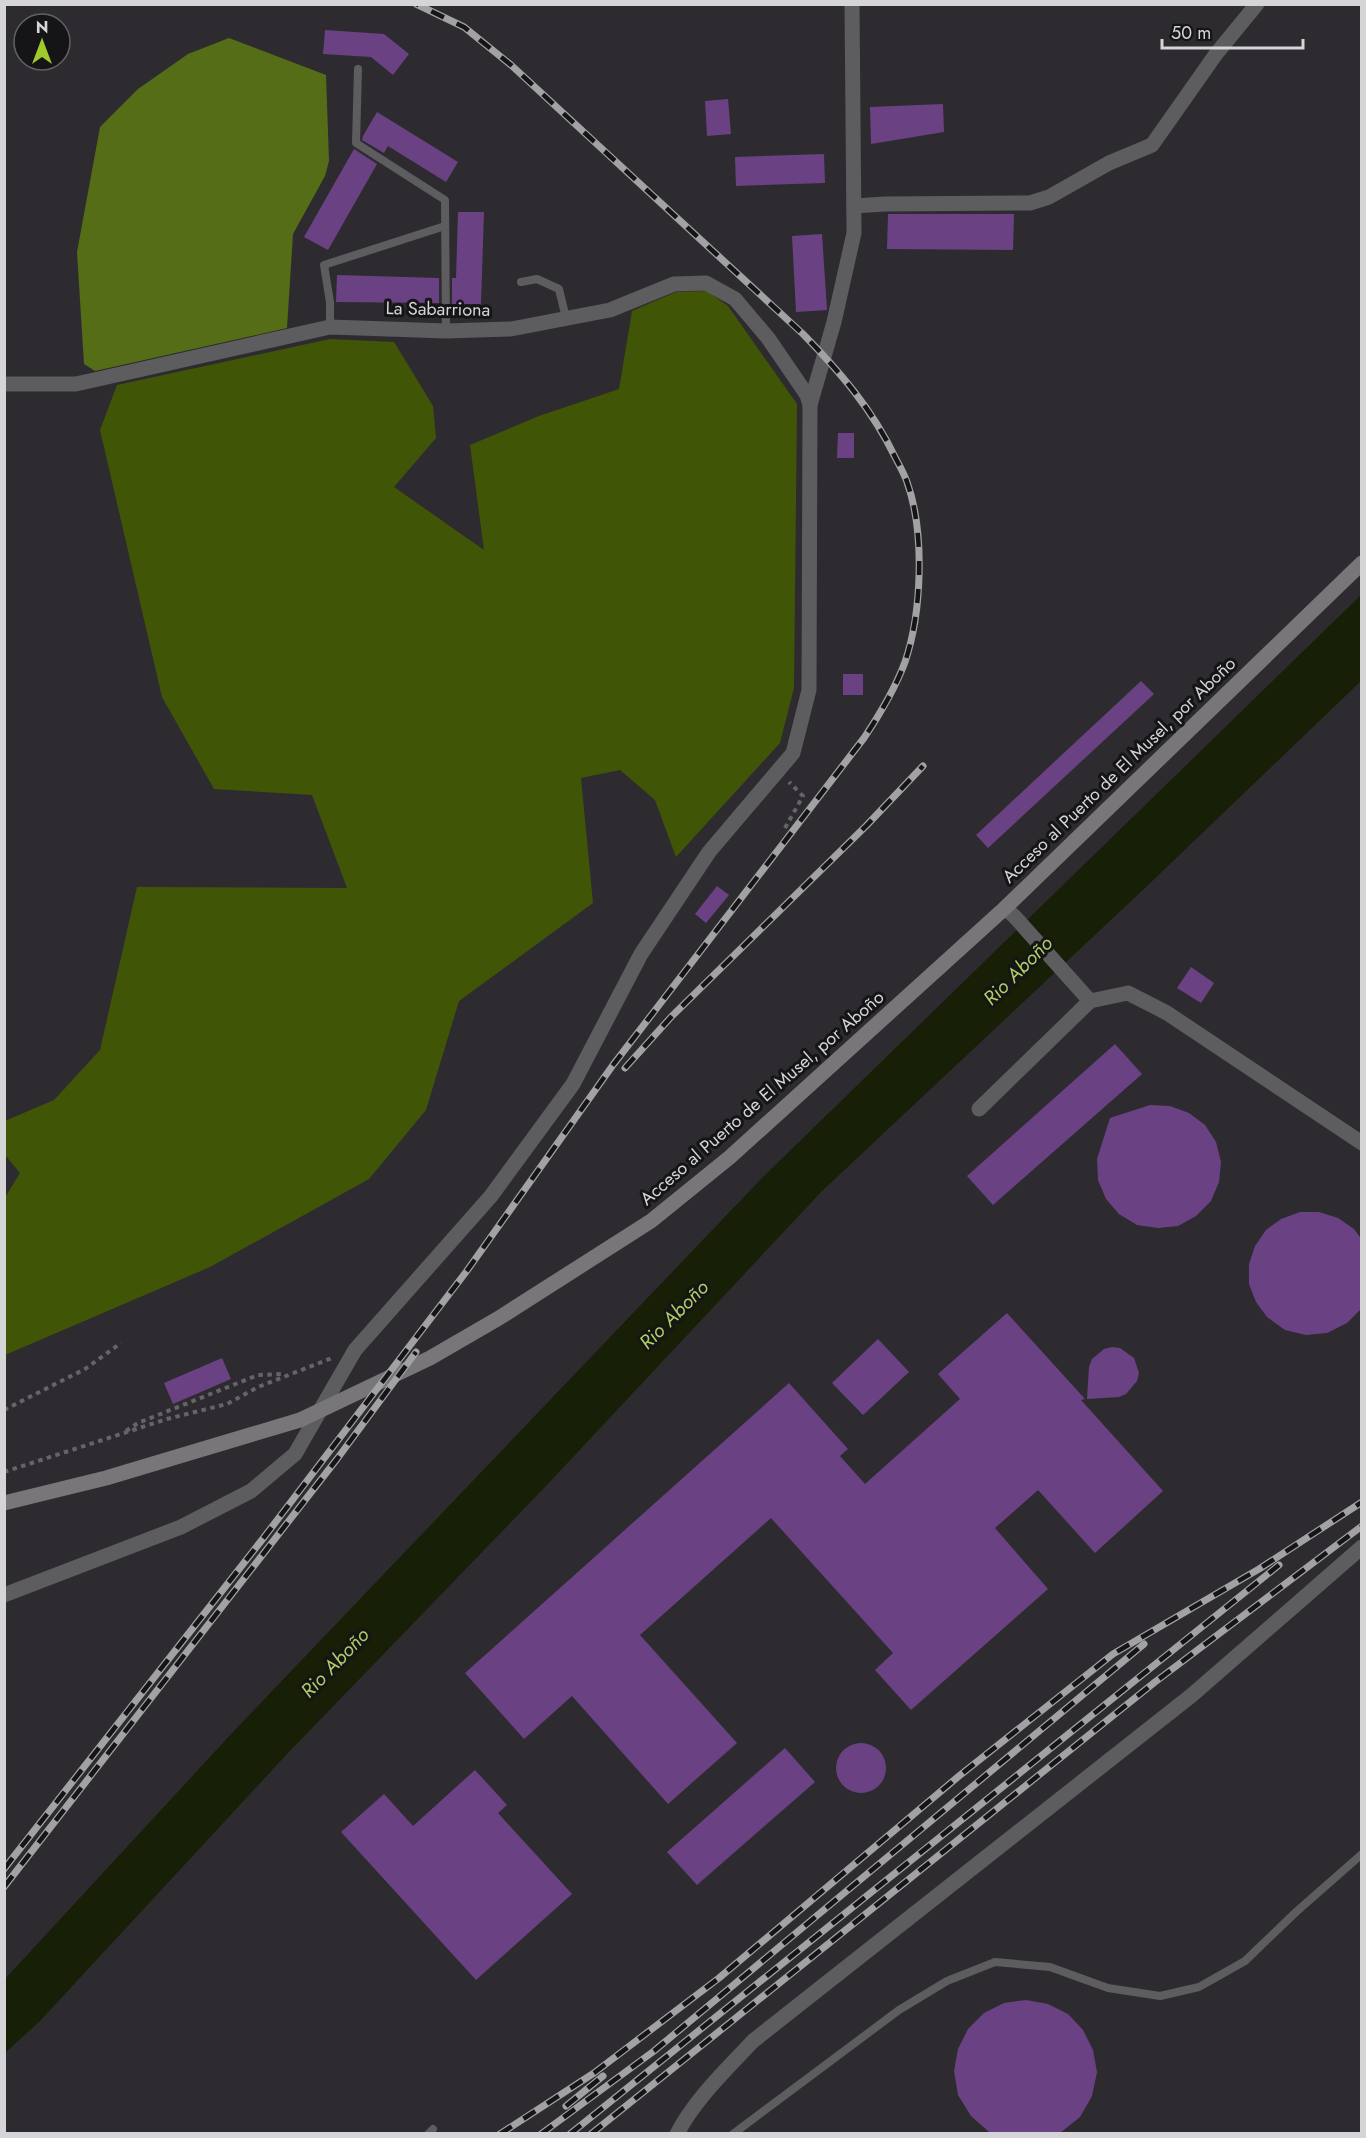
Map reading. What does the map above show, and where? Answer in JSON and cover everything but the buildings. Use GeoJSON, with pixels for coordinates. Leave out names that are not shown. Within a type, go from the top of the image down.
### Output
{"type":"FeatureCollection","features":[{"type":"Feature","properties":{"kind":"street"},"geometry":{"type":"LineString","coordinates":[[4,1595],[181,1527],[251,1491],[295,1454],[355,1350],[491,1196],[573,1084],[641,954],[709,852],[793,753],[809,690],[810,405],[834,322],[854,232],[852,4]]}},
{"type":"Feature","properties":{"kind":"street"},"geometry":{"type":"LineString","coordinates":[[854,206],[1030,203],[1049,198],[1109,163],[1152,145],[1216,54],[1257,4]]}},
{"type":"Feature","properties":{"kind":"street","name":"La Sabarriona"},"geometry":{"type":"LineString","coordinates":[[4,384],[76,384],[330,327],[446,331],[511,329],[610,310],[674,284],[706,283],[735,299],[768,338],[807,395],[810,405]]}},
{"type":"Feature","properties":{"kind":"street","name":"Acceso al Puerto de El Musel, por Aboño"},"geometry":{"type":"LineString","coordinates":[[4,1503],[106,1478],[300,1420],[430,1358],[508,1313],[651,1221],[730,1157],[1010,912],[1362,563]]}},
{"type":"Feature","properties":{"kind":"street"},"geometry":{"type":"LineString","coordinates":[[1010,912],[1090,1001]]}},
{"type":"Feature","properties":{"kind":"street"},"geometry":{"type":"LineString","coordinates":[[979,1109],[1090,1001],[1128,993],[1167,1013],[1362,1143]]}},
{"type":"Feature","properties":{"kind":"street"},"geometry":{"type":"LineString","coordinates":[[677,2133],[711,2087],[753,2041],[1192,1695],[1362,1547]]}},
{"type":"Feature","properties":{"kind":"lane"},"geometry":{"type":"LineString","coordinates":[[358,69],[356,143],[445,200],[446,331]]}},
{"type":"Feature","properties":{"kind":"lane"},"geometry":{"type":"LineString","coordinates":[[330,327],[330,302],[324,265],[445,226]]}},
{"type":"Feature","properties":{"kind":"lane"},"geometry":{"type":"LineString","coordinates":[[521,282],[537,279],[559,289],[566,318]]}},
{"type":"Feature","properties":{"kind":"lane"},"geometry":{"type":"LineString","coordinates":[[732,2133],[899,2010],[947,1981],[995,1962],[1050,1967],[1108,1988],[1160,1996],[1199,1987],[1245,1961],[1362,1854]]}},
{"type":"Feature","properties":{"kind":"path"},"geometry":{"type":"LineString","coordinates":[[778,771],[803,796],[785,828]]}},
{"type":"Feature","properties":{"kind":"path"},"geometry":{"type":"LineString","coordinates":[[4,1410],[85,1369],[121,1343]]}},
{"type":"Feature","properties":{"kind":"path"},"geometry":{"type":"LineString","coordinates":[[4,1472],[167,1419],[227,1404],[287,1374],[355,1350]]}},
{"type":"Feature","properties":{"kind":"path"},"geometry":{"type":"LineString","coordinates":[[120,1435],[138,1423],[258,1375],[287,1374]]}},
{"type":"Feature","properties":{"kind":"green space"},"geometry":{"type":"Polygon","coordinates":[[[229,38],[326,75],[329,161],[325,176],[293,234],[287,328],[95,371],[84,364],[77,252],[100,127],[138,89],[188,54],[229,38]]]}},
{"type":"Feature","properties":{"kind":"green space"},"geometry":{"type":"Polygon","coordinates":[[[707,291],[728,306],[797,404],[794,688],[780,743],[676,857],[655,800],[620,770],[581,778],[593,903],[459,1001],[426,1110],[369,1179],[210,1267],[5,1355],[4,1199],[20,1173],[5,1155],[5,1121],[54,1100],[100,1050],[137,887],[347,888],[312,795],[214,789],[162,697],[100,430],[117,385],[330,339],[394,342],[433,406],[436,438],[394,487],[484,550],[470,445],[539,416],[619,389],[632,311],[676,292],[707,291]]]}},
{"type":"Feature","properties":{"kind":"water","name":"Rio Aboño"},"geometry":{"type":"Polygon","coordinates":[[[1361,595],[1361,681],[1145,888],[822,1191],[545,1487],[287,1754],[40,2021],[5,2053],[5,1979],[233,1732],[762,1178],[1361,595]]]}},
{"type":"Feature","properties":{"kind":"railway"},"geometry":{"type":"LineString","coordinates":[[4,1869],[265,1536],[466,1272],[613,1065],[864,738],[897,682],[911,642],[919,572],[917,524],[913,502],[904,475],[886,439],[866,407],[830,362],[803,334],[511,65],[464,27],[416,4]]}},
{"type":"Feature","properties":{"kind":"railway"},"geometry":{"type":"LineString","coordinates":[[625,1068],[672,1016],[866,826],[923,766]]}},
{"type":"Feature","properties":{"kind":"railway"},"geometry":{"type":"LineString","coordinates":[[4,1887],[337,1459],[416,1352]]}},
{"type":"Feature","properties":{"kind":"railway"},"geometry":{"type":"LineString","coordinates":[[500,2134],[594,2073],[719,1978],[959,1776],[1113,1654],[1259,1569],[1362,1502]]}},
{"type":"Feature","properties":{"kind":"railway"},"geometry":{"type":"LineString","coordinates":[[591,2134],[1155,1682],[1362,1526]]}},
{"type":"Feature","properties":{"kind":"railway"},"geometry":{"type":"LineString","coordinates":[[570,2134],[1279,1565]]}},
{"type":"Feature","properties":{"kind":"railway"},"geometry":{"type":"LineString","coordinates":[[541,2134],[654,2051],[1144,1644]]}},
{"type":"Feature","properties":{"kind":"railway"},"geometry":{"type":"LineString","coordinates":[[566,2106],[603,2076]]}}]}
